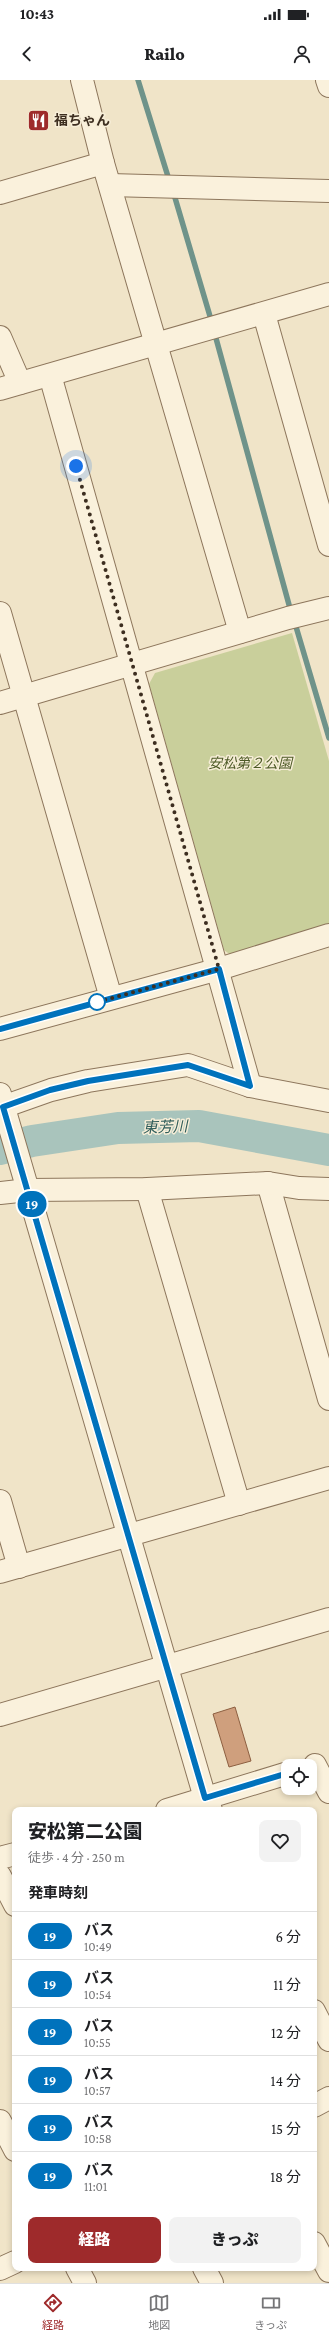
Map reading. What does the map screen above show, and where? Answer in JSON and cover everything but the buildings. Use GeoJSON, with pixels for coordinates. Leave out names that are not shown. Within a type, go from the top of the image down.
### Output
{"type":"FeatureCollection","features":[{"type":"Feature","properties":{"kind":"street"},"geometry":{"type":"LineString","coordinates":[[82,80],[103,163],[240,632]]}},
{"type":"Feature","properties":{"kind":"street"},"geometry":{"type":"LineString","coordinates":[[327,80],[329,86]]}},
{"type":"Feature","properties":{"kind":"street"},"geometry":{"type":"LineString","coordinates":[[0,193],[103,163]]}},
{"type":"Feature","properties":{"kind":"street"},"geometry":{"type":"LineString","coordinates":[[110,185],[329,191]]}},
{"type":"Feature","properties":{"kind":"street"},"geometry":{"type":"LineString","coordinates":[[0,337],[10,386],[264,314],[329,294]]}},
{"type":"Feature","properties":{"kind":"street"},"geometry":{"type":"LineString","coordinates":[[264,314],[329,545]]}},
{"type":"Feature","properties":{"kind":"street"},"geometry":{"type":"LineString","coordinates":[[50,375],[219,969],[250,1086]]}},
{"type":"Feature","properties":{"kind":"street"},"geometry":{"type":"LineString","coordinates":[[0,703],[240,632],[329,608]]}},
{"type":"Feature","properties":{"kind":"street"},"geometry":{"type":"LineString","coordinates":[[0,613],[111,998]]}},
{"type":"Feature","properties":{"kind":"street"},"geometry":{"type":"LineString","coordinates":[[0,1029],[328,938]]}},
{"type":"Feature","properties":{"kind":"street"},"geometry":{"type":"LineString","coordinates":[[208,1804],[27,1186],[3,1109],[50,1090],[88,1081],[188,1065],[250,1086],[329,1102]]}},
{"type":"Feature","properties":{"kind":"street"},"geometry":{"type":"LineString","coordinates":[[0,1193],[27,1186],[147,1189],[268,1183],[299,1188],[329,1189]]}},
{"type":"Feature","properties":{"kind":"street"},"geometry":{"type":"LineString","coordinates":[[268,1183],[329,1399]]}},
{"type":"Feature","properties":{"kind":"street"},"geometry":{"type":"LineString","coordinates":[[147,1189],[239,1504]]}},
{"type":"Feature","properties":{"kind":"street"},"geometry":{"type":"LineString","coordinates":[[0,1501],[9,1569],[130,1536],[329,1478]]}},
{"type":"Feature","properties":{"kind":"street"},"geometry":{"type":"LineString","coordinates":[[0,1715],[329,1619]]}},
{"type":"Feature","properties":{"kind":"street"},"geometry":{"type":"LineString","coordinates":[[318,1764],[329,1792]]}},
{"type":"Feature","properties":{"kind":"street"},"geometry":{"type":"LineString","coordinates":[[188,1807],[208,1804],[281,1776]]}},
{"type":"Feature","properties":{"kind":"street"},"geometry":{"type":"LineString","coordinates":[[0,1858],[12,1855]]}},
{"type":"Feature","properties":{"kind":"street"},"geometry":{"type":"LineString","coordinates":[[0,1876],[12,1899]]}},
{"type":"Feature","properties":{"kind":"street"},"geometry":{"type":"LineString","coordinates":[[317,2017],[329,2040]]}},
{"type":"Feature","properties":{"kind":"street"},"geometry":{"type":"LineString","coordinates":[[317,2104],[329,2098]]}},
{"type":"Feature","properties":{"kind":"street"},"geometry":{"type":"LineString","coordinates":[[0,2121],[12,2144]]}},
{"type":"Feature","properties":{"kind":"street"},"geometry":{"type":"LineString","coordinates":[[317,2249],[329,2271]]}},
{"type":"Feature","properties":{"kind":"street"},"geometry":{"type":"LineString","coordinates":[[0,2270],[12,2264]]}},
{"type":"Feature","properties":{"kind":"street"},"geometry":{"type":"LineString","coordinates":[[79,2271],[85,2283]]}},
{"type":"Feature","properties":{"kind":"street"},"geometry":{"type":"LineString","coordinates":[[206,2271],[212,2283]]}},
{"type":"Feature","properties":{"kind":"green space","name":"安松第２公園"},"geometry":{"type":"Polygon","coordinates":[[[292,633],[329,761],[329,928],[232,956],[224,950],[149,684],[155,673],[292,633]]]}},
{"type":"Feature","properties":{"kind":"waterway"},"geometry":{"type":"LineString","coordinates":[[138,80],[170,183]]}},
{"type":"Feature","properties":{"kind":"waterway"},"geometry":{"type":"LineString","coordinates":[[173,191],[212,323]]}},
{"type":"Feature","properties":{"kind":"waterway"},"geometry":{"type":"LineString","coordinates":[[214,331],[291,612]]}},
{"type":"Feature","properties":{"kind":"waterway"},"geometry":{"type":"LineString","coordinates":[[294,620],[329,738]]}},
{"type":"Feature","properties":{"kind":"waterway","name":"東芳川"},"geometry":{"type":"LineString","coordinates":[[0,1149],[32,1141],[118,1128],[199,1126],[329,1150]]}},
{"type":"Feature","properties":{"kind":"bus line","name":"19"},"geometry":{"type":"LineString","coordinates":[[0,1029],[219,969],[250,1086],[188,1065],[127,1076],[88,1081],[50,1090],[3,1107],[130,1536],[205,1798],[281,1775]]}},
{"type":"Feature","properties":{"kind":"place","name":"福ちゃん"},"geometry":{"type":"Point","coordinates":[39,120]}},
{"type":"Feature","properties":{"kind":"route"},"geometry":{"type":"LineString","coordinates":[[76,466],[219,969],[97,1002]]}}]}
